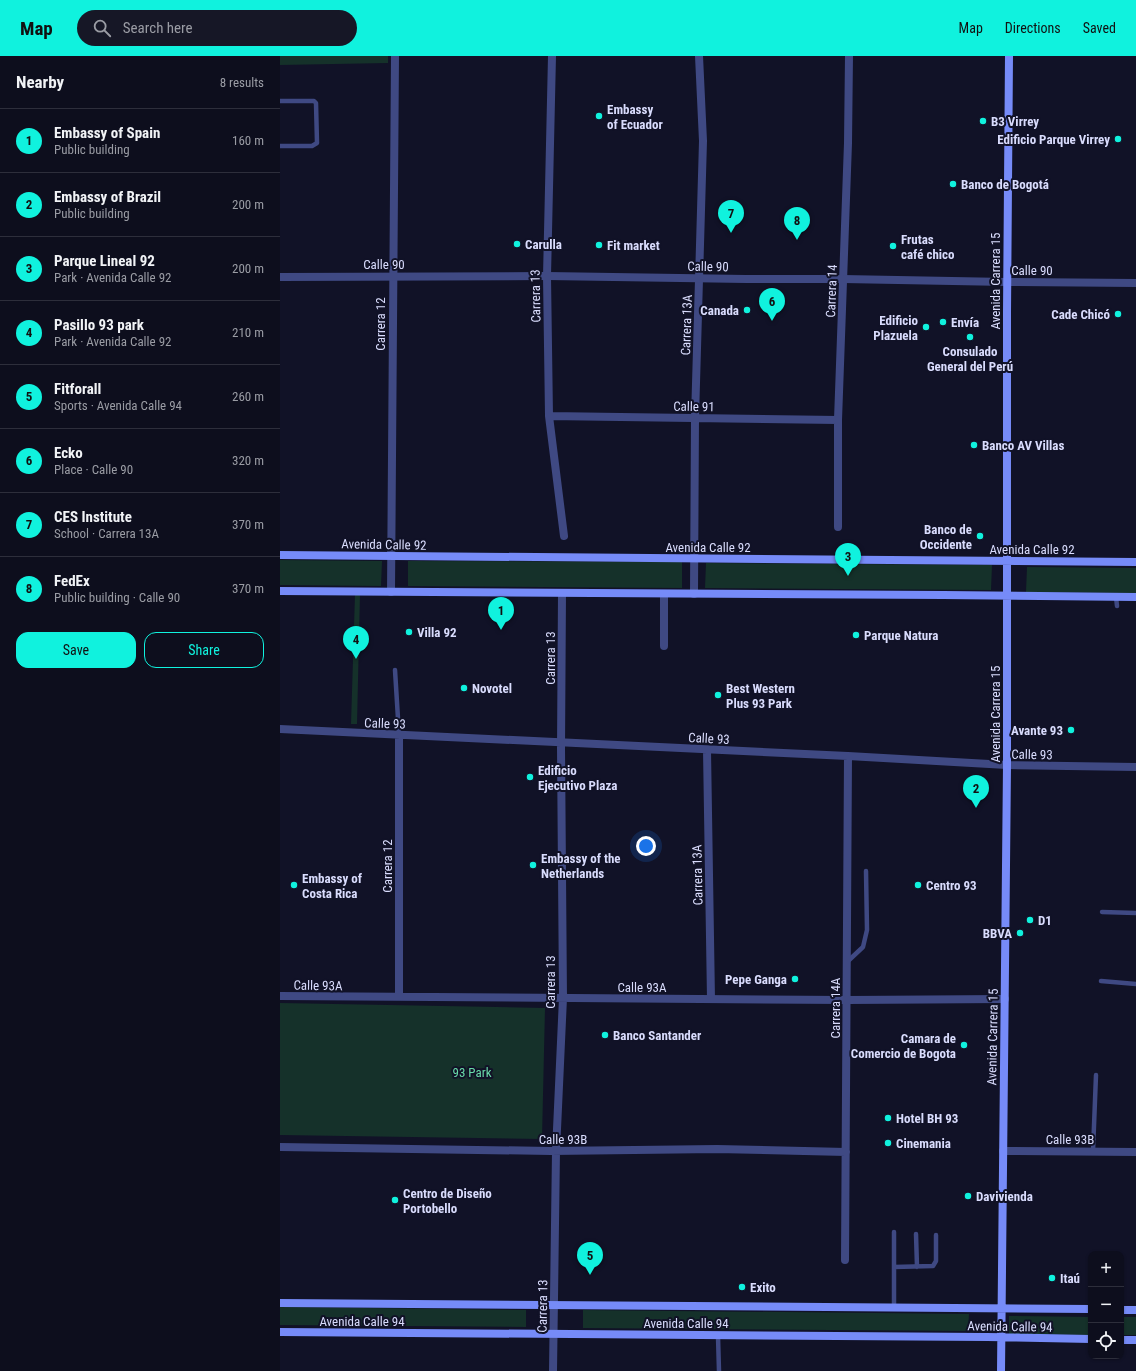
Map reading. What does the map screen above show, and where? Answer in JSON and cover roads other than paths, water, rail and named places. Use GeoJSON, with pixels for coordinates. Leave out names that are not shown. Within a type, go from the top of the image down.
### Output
{"type":"FeatureCollection","features":[{"type":"Feature","properties":{"kind":"main road","name":"Avenida Carrera 15"},"geometry":{"type":"LineString","coordinates":[[1001,1371],[1007,765],[1008,56]]}},
{"type":"Feature","properties":{"kind":"main road","name":"Avenida Calle 92"},"geometry":{"type":"LineString","coordinates":[[280,555],[1136,562]]}},
{"type":"Feature","properties":{"kind":"main road"},"geometry":{"type":"LineString","coordinates":[[280,591],[1136,597]]}},
{"type":"Feature","properties":{"kind":"main road","name":"Avenida Calle 94"},"geometry":{"type":"LineString","coordinates":[[280,1303],[1088,1309]]}},
{"type":"Feature","properties":{"kind":"main road"},"geometry":{"type":"LineString","coordinates":[[1124,1310],[1136,1310]]}},
{"type":"Feature","properties":{"kind":"main road","name":"Avenida Calle 94"},"geometry":{"type":"LineString","coordinates":[[280,1332],[1088,1339]]}},
{"type":"Feature","properties":{"kind":"main road"},"geometry":{"type":"LineString","coordinates":[[1124,1340],[1136,1340]]}},
{"type":"Feature","properties":{"kind":"street","name":"Carrera 12"},"geometry":{"type":"LineString","coordinates":[[390,592],[395,56]]}},
{"type":"Feature","properties":{"kind":"street","name":"Carrera 13"},"geometry":{"type":"LineString","coordinates":[[552,56],[546,276],[549,416],[564,536]]}},
{"type":"Feature","properties":{"kind":"street","name":"Carrera 13A"},"geometry":{"type":"LineString","coordinates":[[694,594],[695,418],[703,141],[699,56]]}},
{"type":"Feature","properties":{"kind":"street","name":"Carrera 14"},"geometry":{"type":"LineString","coordinates":[[838,527],[838,420],[849,56]]}},
{"type":"Feature","properties":{"kind":"street","name":"Calle 90"},"geometry":{"type":"LineString","coordinates":[[280,276],[843,278],[1007,282],[1136,283]]}},
{"type":"Feature","properties":{"kind":"street","name":"Calle 91"},"geometry":{"type":"LineString","coordinates":[[549,416],[838,420]]}},
{"type":"Feature","properties":{"kind":"street","name":"Carrera 13"},"geometry":{"type":"LineString","coordinates":[[553,1371],[556,1151],[563,998],[561,743],[562,593]]}},
{"type":"Feature","properties":{"kind":"street"},"geometry":{"type":"LineString","coordinates":[[664,594],[664,646]]}},
{"type":"Feature","properties":{"kind":"street","name":"Calle 93"},"geometry":{"type":"LineString","coordinates":[[280,729],[1007,765],[1136,767]]}},
{"type":"Feature","properties":{"kind":"street","name":"Carrera 12"},"geometry":{"type":"LineString","coordinates":[[399,735],[399,998]]}},
{"type":"Feature","properties":{"kind":"street","name":"Carrera 13A"},"geometry":{"type":"LineString","coordinates":[[707,750],[711,999]]}},
{"type":"Feature","properties":{"kind":"street","name":"Carrera 14A"},"geometry":{"type":"LineString","coordinates":[[845,1260],[848,756]]}},
{"type":"Feature","properties":{"kind":"street","name":"Calle 93A"},"geometry":{"type":"LineString","coordinates":[[280,996],[847,1000],[1005,999]]}},
{"type":"Feature","properties":{"kind":"street","name":"Calle 93B"},"geometry":{"type":"LineString","coordinates":[[280,1148],[556,1151],[717,1149],[846,1152]]}},
{"type":"Feature","properties":{"kind":"street","name":"Calle 93B"},"geometry":{"type":"LineString","coordinates":[[1003,1151],[1136,1152]]}},
{"type":"Feature","properties":{"kind":"lane"},"geometry":{"type":"LineString","coordinates":[[280,101],[314,101],[316,103],[317,143],[312,146],[280,146]]}},
{"type":"Feature","properties":{"kind":"lane"},"geometry":{"type":"LineString","coordinates":[[1116,597],[1116,606]]}},
{"type":"Feature","properties":{"kind":"lane"},"geometry":{"type":"LineString","coordinates":[[395,670],[399,735]]}},
{"type":"Feature","properties":{"kind":"lane"},"geometry":{"type":"LineString","coordinates":[[847,962],[863,947],[867,914],[866,871]]}},
{"type":"Feature","properties":{"kind":"lane"},"geometry":{"type":"LineString","coordinates":[[1102,912],[1136,913]]}},
{"type":"Feature","properties":{"kind":"lane"},"geometry":{"type":"LineString","coordinates":[[1101,981],[1136,984]]}},
{"type":"Feature","properties":{"kind":"lane"},"geometry":{"type":"LineString","coordinates":[[1093,1151],[1096,1075]]}},
{"type":"Feature","properties":{"kind":"lane"},"geometry":{"type":"LineString","coordinates":[[894,1232],[894,1307]]}},
{"type":"Feature","properties":{"kind":"lane"},"geometry":{"type":"LineString","coordinates":[[916,1234],[917,1267]]}},
{"type":"Feature","properties":{"kind":"lane"},"geometry":{"type":"LineString","coordinates":[[894,1267],[933,1266],[936,1261],[936,1236]]}},
{"type":"Feature","properties":{"kind":"lane"},"geometry":{"type":"LineString","coordinates":[[718,1336],[719,1371]]}},
{"type":"Feature","properties":{"kind":"place","name":"Embassy of Ecuador"},"geometry":{"type":"Point","coordinates":[599,116]}},
{"type":"Feature","properties":{"kind":"place","name":"B3 Virrey"},"geometry":{"type":"Point","coordinates":[983,121]}},
{"type":"Feature","properties":{"kind":"place","name":"Edificio Parque Virrey"},"geometry":{"type":"Point","coordinates":[1118,139]}},
{"type":"Feature","properties":{"kind":"place","name":"Banco de Bogotá"},"geometry":{"type":"Point","coordinates":[953,184]}},
{"type":"Feature","properties":{"kind":"place","name":"CES Institute"},"geometry":{"type":"Point","coordinates":[731,233]}},
{"type":"Feature","properties":{"kind":"place","name":"FedEx"},"geometry":{"type":"Point","coordinates":[797,240]}},
{"type":"Feature","properties":{"kind":"place","name":"Carulla"},"geometry":{"type":"Point","coordinates":[517,244]}},
{"type":"Feature","properties":{"kind":"place","name":"Fit market"},"geometry":{"type":"Point","coordinates":[599,245]}},
{"type":"Feature","properties":{"kind":"place","name":"Frutas café chico"},"geometry":{"type":"Point","coordinates":[893,246]}},
{"type":"Feature","properties":{"kind":"place","name":"Canada"},"geometry":{"type":"Point","coordinates":[747,310]}},
{"type":"Feature","properties":{"kind":"place","name":"Cade Chicó"},"geometry":{"type":"Point","coordinates":[1118,314]}},
{"type":"Feature","properties":{"kind":"place","name":"Ecko"},"geometry":{"type":"Point","coordinates":[772,321]}},
{"type":"Feature","properties":{"kind":"place","name":"Envía"},"geometry":{"type":"Point","coordinates":[943,322]}},
{"type":"Feature","properties":{"kind":"place","name":"Edificio Plazuela"},"geometry":{"type":"Point","coordinates":[926,327]}},
{"type":"Feature","properties":{"kind":"place","name":"Consulado General del Perú"},"geometry":{"type":"Point","coordinates":[970,337]}},
{"type":"Feature","properties":{"kind":"place","name":"Banco AV Villas"},"geometry":{"type":"Point","coordinates":[974,445]}},
{"type":"Feature","properties":{"kind":"place","name":"Banco de Occidente"},"geometry":{"type":"Point","coordinates":[980,536]}},
{"type":"Feature","properties":{"kind":"place","name":"Parque Lineal 92"},"geometry":{"type":"Point","coordinates":[848,576]}},
{"type":"Feature","properties":{"kind":"place","name":"Embassy of Spain"},"geometry":{"type":"Point","coordinates":[501,630]}},
{"type":"Feature","properties":{"kind":"place","name":"Villa 92"},"geometry":{"type":"Point","coordinates":[409,632]}},
{"type":"Feature","properties":{"kind":"place","name":"Parque Natura"},"geometry":{"type":"Point","coordinates":[856,635]}},
{"type":"Feature","properties":{"kind":"place","name":"Pasillo 93 park"},"geometry":{"type":"Point","coordinates":[356,659]}},
{"type":"Feature","properties":{"kind":"place","name":"Novotel"},"geometry":{"type":"Point","coordinates":[464,688]}},
{"type":"Feature","properties":{"kind":"place","name":"Best Western Plus 93 Park"},"geometry":{"type":"Point","coordinates":[718,695]}},
{"type":"Feature","properties":{"kind":"place","name":"Avante 93"},"geometry":{"type":"Point","coordinates":[1071,730]}},
{"type":"Feature","properties":{"kind":"place","name":"Edificio Ejecutivo Plaza"},"geometry":{"type":"Point","coordinates":[530,777]}},
{"type":"Feature","properties":{"kind":"place","name":"Embassy of Brazil"},"geometry":{"type":"Point","coordinates":[976,808]}},
{"type":"Feature","properties":{"kind":"place","name":"Embassy of the Netherlands"},"geometry":{"type":"Point","coordinates":[533,865]}},
{"type":"Feature","properties":{"kind":"place","name":"Embassy of Costa Rica"},"geometry":{"type":"Point","coordinates":[294,885]}},
{"type":"Feature","properties":{"kind":"place","name":"Centro 93"},"geometry":{"type":"Point","coordinates":[918,885]}},
{"type":"Feature","properties":{"kind":"place","name":"D1"},"geometry":{"type":"Point","coordinates":[1030,920]}},
{"type":"Feature","properties":{"kind":"place","name":"BBVA"},"geometry":{"type":"Point","coordinates":[1020,933]}},
{"type":"Feature","properties":{"kind":"place","name":"Pepe Ganga"},"geometry":{"type":"Point","coordinates":[795,979]}},
{"type":"Feature","properties":{"kind":"place","name":"Banco Santander"},"geometry":{"type":"Point","coordinates":[605,1035]}},
{"type":"Feature","properties":{"kind":"place","name":"Camara de Comercio de Bogota"},"geometry":{"type":"Point","coordinates":[964,1045]}},
{"type":"Feature","properties":{"kind":"place","name":"Hotel BH 93"},"geometry":{"type":"Point","coordinates":[888,1118]}},
{"type":"Feature","properties":{"kind":"place","name":"Cinemania"},"geometry":{"type":"Point","coordinates":[888,1143]}},
{"type":"Feature","properties":{"kind":"place","name":"Davivienda"},"geometry":{"type":"Point","coordinates":[968,1196]}},
{"type":"Feature","properties":{"kind":"place","name":"Centro de Diseño Portobello"},"geometry":{"type":"Point","coordinates":[395,1200]}},
{"type":"Feature","properties":{"kind":"place","name":"Fitforall"},"geometry":{"type":"Point","coordinates":[590,1275]}},
{"type":"Feature","properties":{"kind":"place","name":"Itaú"},"geometry":{"type":"Point","coordinates":[1052,1278]}},
{"type":"Feature","properties":{"kind":"place","name":"Exito"},"geometry":{"type":"Point","coordinates":[742,1287]}},
{"type":"Feature","properties":{"kind":"park label","name":"93 Park"},"geometry":{"type":"Point","coordinates":[472,1072]}}]}
